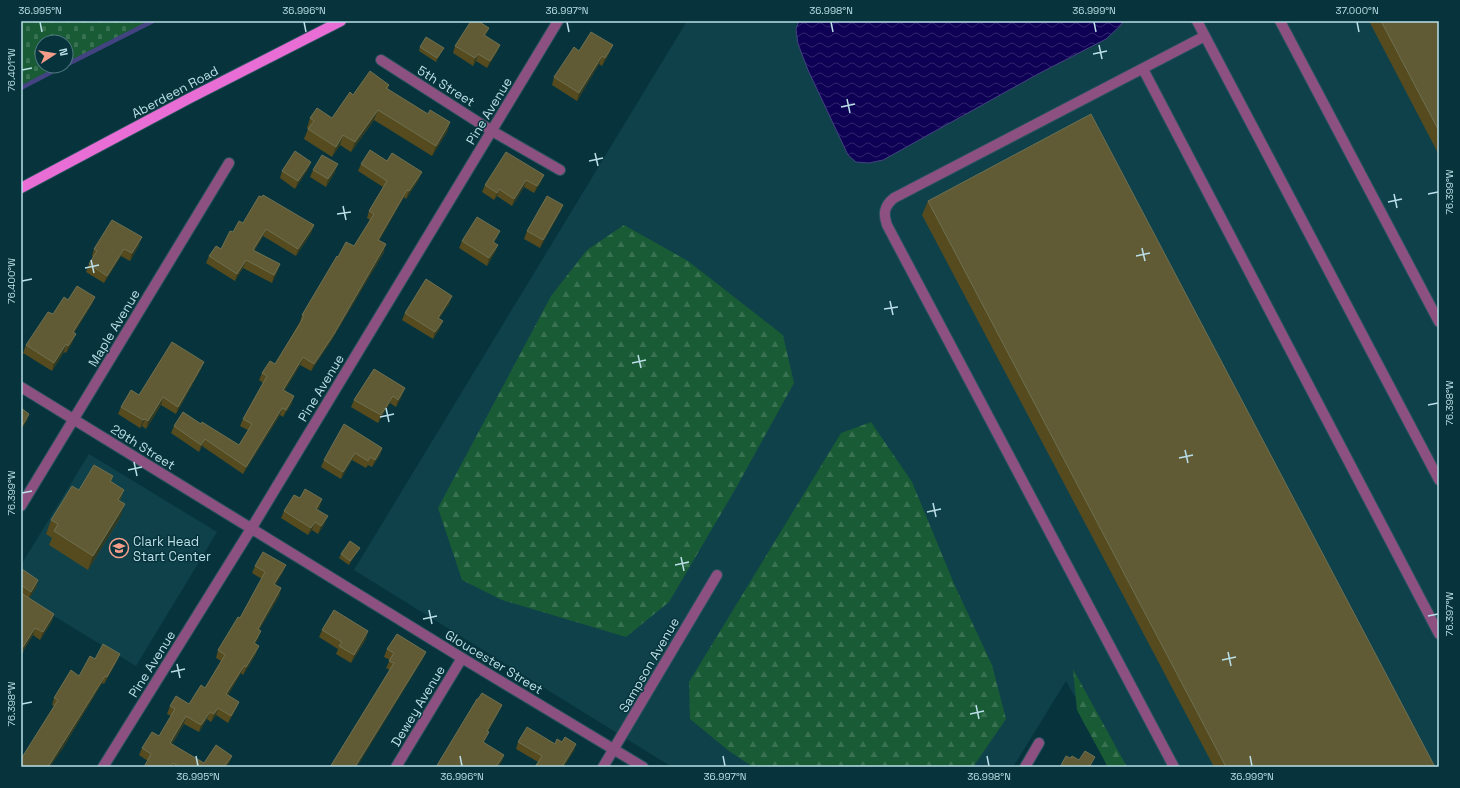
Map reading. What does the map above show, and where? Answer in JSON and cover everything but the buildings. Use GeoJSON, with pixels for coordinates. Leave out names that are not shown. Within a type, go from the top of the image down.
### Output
{"type":"FeatureCollection","features":[{"type":"Feature","properties":{"kind":"main road","name":"Aberdeen Road"},"geometry":{"type":"LineString","coordinates":[[21,188],[190,98],[341,21]]}},
{"type":"Feature","properties":{"kind":"street","name":"Pine Avenue"},"geometry":{"type":"LineString","coordinates":[[104,767],[251,529],[558,21]]}},
{"type":"Feature","properties":{"kind":"street"},"geometry":{"type":"LineString","coordinates":[[1197,21],[1439,480]]}},
{"type":"Feature","properties":{"kind":"street"},"geometry":{"type":"LineString","coordinates":[[1280,21],[1439,322]]}},
{"type":"Feature","properties":{"kind":"street"},"geometry":{"type":"LineString","coordinates":[[1174,767],[895,240],[885,218],[885,209],[888,203],[894,198],[1205,36]]}},
{"type":"Feature","properties":{"kind":"street","name":"5th Street"},"geometry":{"type":"LineString","coordinates":[[381,60],[492,131],[560,170]]}},
{"type":"Feature","properties":{"kind":"street"},"geometry":{"type":"LineString","coordinates":[[1142,69],[1439,634]]}},
{"type":"Feature","properties":{"kind":"street","name":"Maple Avenue"},"geometry":{"type":"LineString","coordinates":[[21,506],[229,163]]}},
{"type":"Feature","properties":{"kind":"street","name":"29th Street"},"geometry":{"type":"LineString","coordinates":[[21,387],[251,529]]}},
{"type":"Feature","properties":{"kind":"street","name":"Gloucester Street"},"geometry":{"type":"LineString","coordinates":[[251,529],[642,767]]}},
{"type":"Feature","properties":{"kind":"street","name":"Sampson Avenue"},"geometry":{"type":"LineString","coordinates":[[604,767],[717,575]]}},
{"type":"Feature","properties":{"kind":"street","name":"Dewey Avenue"},"geometry":{"type":"LineString","coordinates":[[396,767],[462,658]]}},
{"type":"Feature","properties":{"kind":"street"},"geometry":{"type":"LineString","coordinates":[[1025,767],[1039,743]]}},
{"type":"Feature","properties":{"kind":"shaded area"},"geometry":{"type":"Polygon","coordinates":[[[687,21],[1439,21],[1439,767],[1115,767],[1066,681],[1013,767],[672,767],[354,570],[687,21]]]}},
{"type":"Feature","properties":{"kind":"shaded area","name":"Clark Head Start Center"},"geometry":{"type":"Polygon","coordinates":[[[89,454],[217,532],[136,666],[21,596],[21,565],[89,454]]]}},
{"type":"Feature","properties":{"kind":"green space"},"geometry":{"type":"Polygon","coordinates":[[[21,21],[153,21],[74,61],[74,34],[34,34],[34,74],[48,74],[21,88],[21,21]]]}},
{"type":"Feature","properties":{"kind":"green space"},"geometry":{"type":"Polygon","coordinates":[[[624,225],[688,261],[783,335],[794,383],[736,488],[669,602],[626,637],[502,600],[462,580],[438,508],[551,296],[587,250],[624,225]]]}},
{"type":"Feature","properties":{"kind":"green space"},"geometry":{"type":"Polygon","coordinates":[[[871,422],[912,482],[955,586],[992,665],[1006,719],[973,767],[753,767],[729,751],[690,719],[689,682],[841,433],[871,422]]]}},
{"type":"Feature","properties":{"kind":"green space"},"geometry":{"type":"Polygon","coordinates":[[[1073,669],[1127,767],[1108,767],[1077,710],[1073,669]]]}},
{"type":"Feature","properties":{"kind":"water"},"geometry":{"type":"Polygon","coordinates":[[[799,21],[1123,21],[1121,25],[1106,39],[1038,74],[883,160],[869,163],[856,162],[848,155],[808,70],[798,44],[796,29],[799,21]]]}},
{"type":"Feature","properties":{"kind":"waterway"},"geometry":{"type":"LineString","coordinates":[[74,61],[153,21]]}},
{"type":"Feature","properties":{"kind":"waterway"},"geometry":{"type":"LineString","coordinates":[[21,88],[48,74]]}},
{"type":"Feature","properties":{"kind":"place","name":"Clark Head Start Center"},"geometry":{"type":"Point","coordinates":[119,548]}}]}
